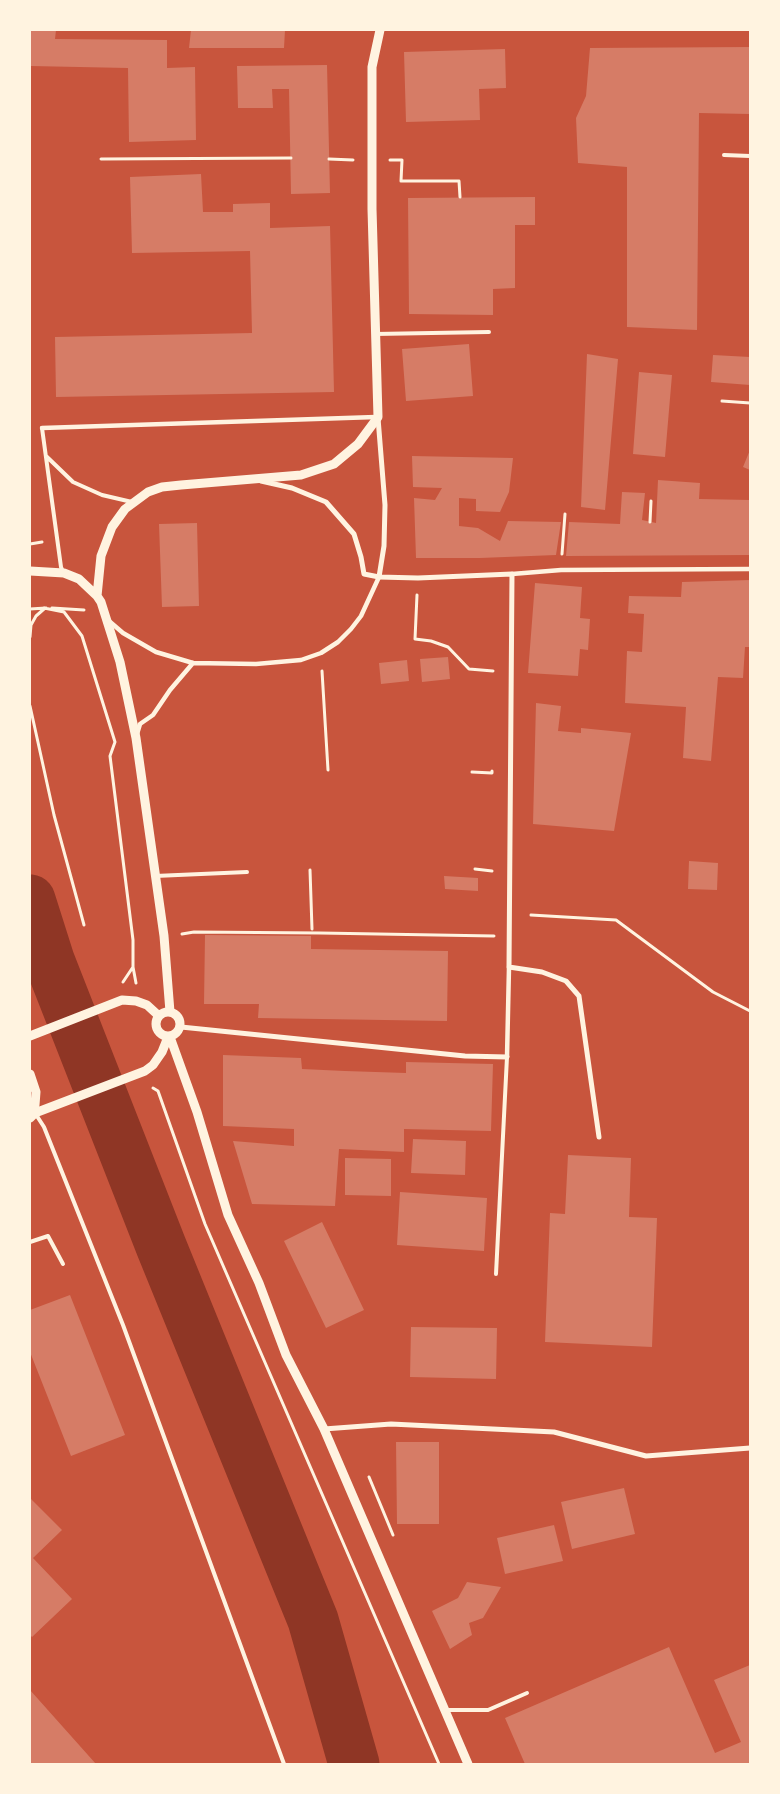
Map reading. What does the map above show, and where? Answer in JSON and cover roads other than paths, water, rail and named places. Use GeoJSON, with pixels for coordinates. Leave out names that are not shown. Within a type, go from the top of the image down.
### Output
{"type":"FeatureCollection","features":[{"type":"Feature","properties":{"kind":"street"},"geometry":{"type":"LineString","coordinates":[[104,614],[118,629],[156,652],[193,663],[256,664],[301,660],[321,653],[338,642],[361,616],[379,576],[384,546],[385,505],[378,417],[375,334],[372,160],[372,67],[380,30]]}},
{"type":"Feature","properties":{"kind":"street"},"geometry":{"type":"LineString","coordinates":[[42,428],[378,417]]}},
{"type":"Feature","properties":{"kind":"street"},"geometry":{"type":"LineString","coordinates":[[97,596],[101,556],[105,543],[112,527],[125,508],[132,502],[148,492],[162,487],[300,475],[334,464],[358,444],[378,417]]}},
{"type":"Feature","properties":{"kind":"street"},"geometry":{"type":"LineString","coordinates":[[256,480],[292,488],[326,502],[354,534],[364,574],[418,578],[561,570],[750,569]]}},
{"type":"Feature","properties":{"kind":"street"},"geometry":{"type":"LineString","coordinates":[[30,571],[64,573],[79,579],[97,596],[120,662],[136,738],[164,936],[170,1012]]}},
{"type":"Feature","properties":{"kind":"street"},"geometry":{"type":"LineString","coordinates":[[181,1027],[465,1056],[508,1057],[512,574]]}},
{"type":"Feature","properties":{"kind":"street"},"geometry":{"type":"LineString","coordinates":[[136,738],[140,724],[153,715],[170,690],[193,663]]}},
{"type":"Feature","properties":{"kind":"street"},"geometry":{"type":"LineString","coordinates":[[509,967],[542,972],[566,981],[579,996],[599,1137]]}},
{"type":"Feature","properties":{"kind":"street"},"geometry":{"type":"LineString","coordinates":[[30,1036],[122,1000],[136,1000],[147,1005],[159,1016]]}},
{"type":"Feature","properties":{"kind":"street"},"geometry":{"type":"LineString","coordinates":[[170,1012],[177,1015],[180,1019],[181,1027],[177,1034],[169,1037],[161,1034],[156,1028],[156,1020],[162,1013],[170,1012]]}},
{"type":"Feature","properties":{"kind":"street"},"geometry":{"type":"LineString","coordinates":[[32,1116],[145,1071],[153,1065],[169,1037]]}},
{"type":"Feature","properties":{"kind":"street"},"geometry":{"type":"LineString","coordinates":[[169,1037],[197,1112],[228,1216],[259,1283],[286,1356],[324,1429],[468,1764]]}},
{"type":"Feature","properties":{"kind":"street"},"geometry":{"type":"LineString","coordinates":[[30,1074],[36,1092],[32,1116]]}},
{"type":"Feature","properties":{"kind":"street"},"geometry":{"type":"LineString","coordinates":[[324,1429],[391,1424],[554,1432],[646,1456],[750,1448]]}},
{"type":"Feature","properties":{"kind":"lane"},"geometry":{"type":"LineString","coordinates":[[724,155],[750,156]]}},
{"type":"Feature","properties":{"kind":"lane"},"geometry":{"type":"LineString","coordinates":[[375,334],[489,332]]}},
{"type":"Feature","properties":{"kind":"lane"},"geometry":{"type":"LineString","coordinates":[[42,428],[61,567],[64,573]]}},
{"type":"Feature","properties":{"kind":"lane"},"geometry":{"type":"LineString","coordinates":[[46,456],[72,482],[102,495],[132,502]]}},
{"type":"Feature","properties":{"kind":"lane"},"geometry":{"type":"LineString","coordinates":[[155,876],[248,872]]}},
{"type":"Feature","properties":{"kind":"lane"},"geometry":{"type":"LineString","coordinates":[[496,1274],[508,1057]]}},
{"type":"Feature","properties":{"kind":"lane"},"geometry":{"type":"LineString","coordinates":[[32,1116],[44,1127],[123,1325],[284,1764]]}},
{"type":"Feature","properties":{"kind":"lane"},"geometry":{"type":"LineString","coordinates":[[30,1242],[48,1236],[63,1264]]}},
{"type":"Feature","properties":{"kind":"lane"},"geometry":{"type":"LineString","coordinates":[[446,1710],[488,1710],[528,1693]]}},
{"type":"Feature","properties":{"kind":"waterway"},"geometry":{"type":"LineString","coordinates":[[30,900],[49,960],[161,1246],[313,1620],[354,1764]]}}]}
